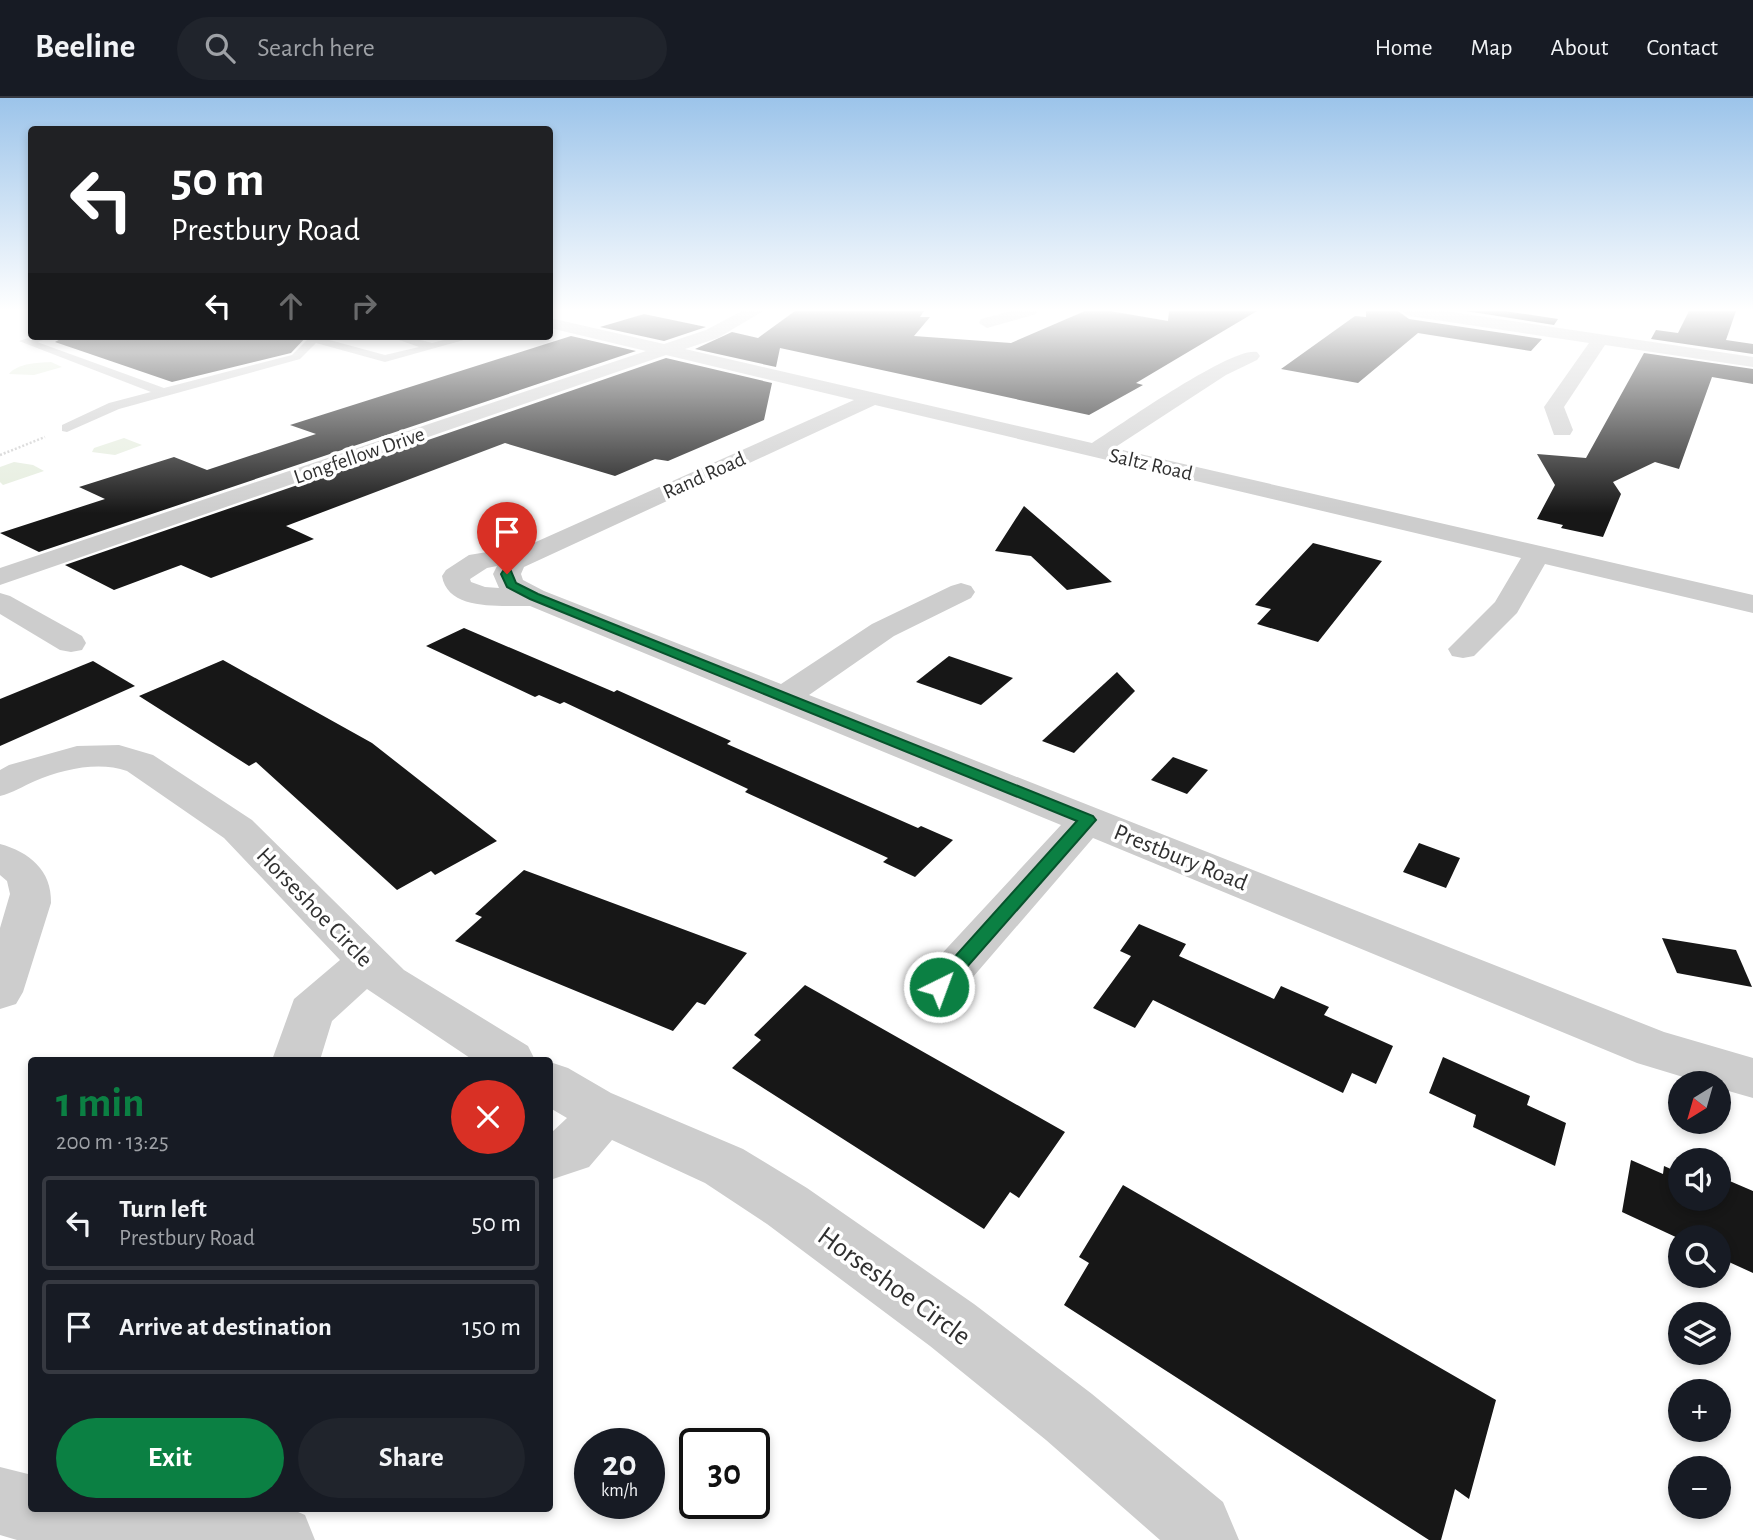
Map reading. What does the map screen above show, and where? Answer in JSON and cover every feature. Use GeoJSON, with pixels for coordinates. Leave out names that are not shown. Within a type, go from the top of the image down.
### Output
{"type":"FeatureCollection","features":[{"type":"Feature","properties":{"kind":"street","name":"Longfellow Drive"},"geometry":{"type":"LineString","coordinates":[[0,577],[583,378]]}},
{"type":"Feature","properties":{"kind":"street","name":"Saltz Road"},"geometry":{"type":"LineString","coordinates":[[785,378],[1753,604]]}},
{"type":"Feature","properties":{"kind":"street"},"geometry":{"type":"LineString","coordinates":[[1095,450],[1208,378]]}},
{"type":"Feature","properties":{"kind":"street"},"geometry":{"type":"LineString","coordinates":[[1562,430],[1554,407],[1574,378]]}},
{"type":"Feature","properties":{"kind":"street","name":"Rand Road"},"geometry":{"type":"LineString","coordinates":[[456,576],[479,561],[526,574],[872,399]]}},
{"type":"Feature","properties":{"kind":"street"},"geometry":{"type":"LineString","coordinates":[[1463,649],[1507,607],[1537,554]]}},
{"type":"Feature","properties":{"kind":"street","name":"Prestbury Road"},"geometry":{"type":"LineString","coordinates":[[456,576],[458,587],[481,596],[526,574],[786,696],[1654,1049],[1753,1078]]}},
{"type":"Feature","properties":{"kind":"street"},"geometry":{"type":"LineString","coordinates":[[786,696],[883,631],[961,592]]}},
{"type":"Feature","properties":{"kind":"street"},"geometry":{"type":"LineString","coordinates":[[0,602],[71,643]]}},
{"type":"Feature","properties":{"kind":"street","name":"Horseshoe Circle"},"geometry":{"type":"LineString","coordinates":[[0,785],[50,764],[77,757],[119,756],[140,763],[238,829],[388,982],[506,1057]]}},
{"type":"Feature","properties":{"kind":"street"},"geometry":{"type":"LineString","coordinates":[[939,987],[1088,820]]}},
{"type":"Feature","properties":{"kind":"street"},"geometry":{"type":"LineString","coordinates":[[0,857],[23,870],[32,889],[30,904],[0,992]]}},
{"type":"Feature","properties":{"kind":"street"},"geometry":{"type":"LineString","coordinates":[[297,1057],[311,1012],[368,961]]}},
{"type":"Feature","properties":{"kind":"street","name":"Horseshoe Circle"},"geometry":{"type":"LineString","coordinates":[[553,1085],[604,1113],[724,1166],[787,1206],[952,1325],[1069,1417],[1198,1527],[1204,1540]]}},
{"type":"Feature","properties":{"kind":"street"},"geometry":{"type":"LineString","coordinates":[[553,1156],[569,1151],[604,1113]]}},
{"type":"Feature","properties":{"kind":"street"},"geometry":{"type":"LineString","coordinates":[[0,1501],[28,1508]]}},
{"type":"Feature","properties":{"kind":"street"},"geometry":{"type":"LineString","coordinates":[[41,1512],[60,1517],[280,1540]]}},
{"type":"Feature","properties":{"kind":"lane"},"geometry":{"type":"LineString","coordinates":[[126,378],[163,392]]}},
{"type":"Feature","properties":{"kind":"lane"},"geometry":{"type":"LineString","coordinates":[[67,428],[114,405],[215,378]]}},
{"type":"Feature","properties":{"kind":"path"},"geometry":{"type":"LineString","coordinates":[[0,455],[67,428]]}},
{"type":"Feature","properties":{"kind":"green space"},"geometry":{"type":"Polygon","coordinates":[[[124,438],[142,445],[115,455],[92,452],[94,448],[124,438]]]}},
{"type":"Feature","properties":{"kind":"green space"},"geometry":{"type":"Polygon","coordinates":[[[14,462],[33,465],[44,471],[3,485],[0,482],[0,467],[14,462]]]}},
{"type":"Feature","properties":{"kind":"building"},"geometry":{"type":"Polygon","coordinates":[[[161,378],[187,378],[172,382],[161,378]]]}},
{"type":"Feature","properties":{"kind":"building"},"geometry":{"type":"Polygon","coordinates":[[[437,378],[555,378],[39,552],[0,533],[105,499],[79,487],[174,457],[207,470],[316,434],[290,425],[437,378]]]}},
{"type":"Feature","properties":{"kind":"building"},"geometry":{"type":"Polygon","coordinates":[[[607,378],[752,378],[772,383],[764,420],[668,461],[655,459],[615,476],[505,443],[286,526],[314,539],[211,578],[181,565],[114,590],[65,565],[607,378]]]}},
{"type":"Feature","properties":{"kind":"building"},"geometry":{"type":"Polygon","coordinates":[[[920,378],[1144,378],[1136,383],[1143,385],[1089,415],[920,378]]]}},
{"type":"Feature","properties":{"kind":"building"},"geometry":{"type":"Polygon","coordinates":[[[1332,378],[1364,378],[1358,383],[1332,378]]]}},
{"type":"Feature","properties":{"kind":"building"},"geometry":{"type":"Polygon","coordinates":[[[1630,378],[1712,378],[1679,469],[1655,462],[1613,482],[1621,494],[1603,537],[1561,528],[1563,525],[1537,519],[1555,485],[1537,454],[1586,458],[1630,378]]]}},
{"type":"Feature","properties":{"kind":"building"},"geometry":{"type":"Polygon","coordinates":[[[1720,378],[1753,378],[1753,384],[1720,378]]]}},
{"type":"Feature","properties":{"kind":"building"},"geometry":{"type":"Polygon","coordinates":[[[1024,506],[1112,582],[1067,590],[1031,556],[995,551],[1024,506]]]}},
{"type":"Feature","properties":{"kind":"building"},"geometry":{"type":"Polygon","coordinates":[[[1313,543],[1382,561],[1318,642],[1257,624],[1271,609],[1255,605],[1313,543]]]}},
{"type":"Feature","properties":{"kind":"building"},"geometry":{"type":"Polygon","coordinates":[[[464,628],[614,692],[617,690],[731,741],[727,744],[918,828],[921,826],[953,840],[915,877],[883,862],[888,858],[745,792],[748,789],[564,702],[560,704],[539,695],[535,697],[426,646],[464,628]]]}},
{"type":"Feature","properties":{"kind":"building"},"geometry":{"type":"Polygon","coordinates":[[[949,656],[1013,678],[981,705],[916,682],[949,656]]]}},
{"type":"Feature","properties":{"kind":"building"},"geometry":{"type":"Polygon","coordinates":[[[223,660],[372,743],[497,841],[435,875],[431,871],[397,890],[256,762],[249,766],[139,696],[223,660]]]}},
{"type":"Feature","properties":{"kind":"building"},"geometry":{"type":"Polygon","coordinates":[[[93,661],[135,686],[0,746],[0,699],[93,661]]]}},
{"type":"Feature","properties":{"kind":"building"},"geometry":{"type":"Polygon","coordinates":[[[1117,672],[1135,691],[1074,753],[1042,741],[1117,672]]]}},
{"type":"Feature","properties":{"kind":"building"},"geometry":{"type":"Polygon","coordinates":[[[1173,757],[1208,770],[1187,794],[1151,780],[1173,757]]]}},
{"type":"Feature","properties":{"kind":"building"},"geometry":{"type":"Polygon","coordinates":[[[1419,843],[1460,858],[1446,888],[1403,872],[1419,843]]]}},
{"type":"Feature","properties":{"kind":"building"},"geometry":{"type":"Polygon","coordinates":[[[524,870],[747,953],[705,1005],[697,1002],[673,1031],[455,941],[482,917],[475,914],[524,870]]]}},
{"type":"Feature","properties":{"kind":"building"},"geometry":{"type":"Polygon","coordinates":[[[1139,924],[1186,944],[1179,956],[1274,999],[1281,986],[1329,1007],[1324,1015],[1393,1046],[1376,1084],[1352,1073],[1343,1093],[1153,1000],[1135,1028],[1093,1008],[1131,956],[1120,951],[1139,924]]]}},
{"type":"Feature","properties":{"kind":"building"},"geometry":{"type":"Polygon","coordinates":[[[1662,938],[1736,950],[1752,987],[1677,973],[1662,938]]]}},
{"type":"Feature","properties":{"kind":"building"},"geometry":{"type":"Polygon","coordinates":[[[805,985],[1065,1132],[1019,1198],[1010,1192],[984,1229],[732,1068],[761,1040],[754,1035],[805,985]]]}},
{"type":"Feature","properties":{"kind":"building"},"geometry":{"type":"Polygon","coordinates":[[[1443,1057],[1530,1096],[1527,1105],[1566,1123],[1555,1166],[1473,1127],[1476,1115],[1429,1093],[1443,1057]]]}},
{"type":"Feature","properties":{"kind":"building"},"geometry":{"type":"Polygon","coordinates":[[[1631,1160],[1663,1174],[1664,1166],[1668,1168],[1668,1211],[1731,1211],[1731,1182],[1753,1191],[1753,1273],[1731,1263],[1731,1225],[1668,1225],[1668,1233],[1622,1212],[1631,1160]]]}},
{"type":"Feature","properties":{"kind":"building"},"geometry":{"type":"Polygon","coordinates":[[[1123,1185],[1496,1400],[1469,1499],[1455,1489],[1441,1540],[1429,1540],[1064,1305],[1089,1263],[1079,1257],[1123,1185]]]}},
{"type":"Feature","properties":{"kind":"route"},"geometry":{"type":"LineString","coordinates":[[507,574],[511,585],[534,597],[786,696],[1088,820],[939,987]]}}]}
